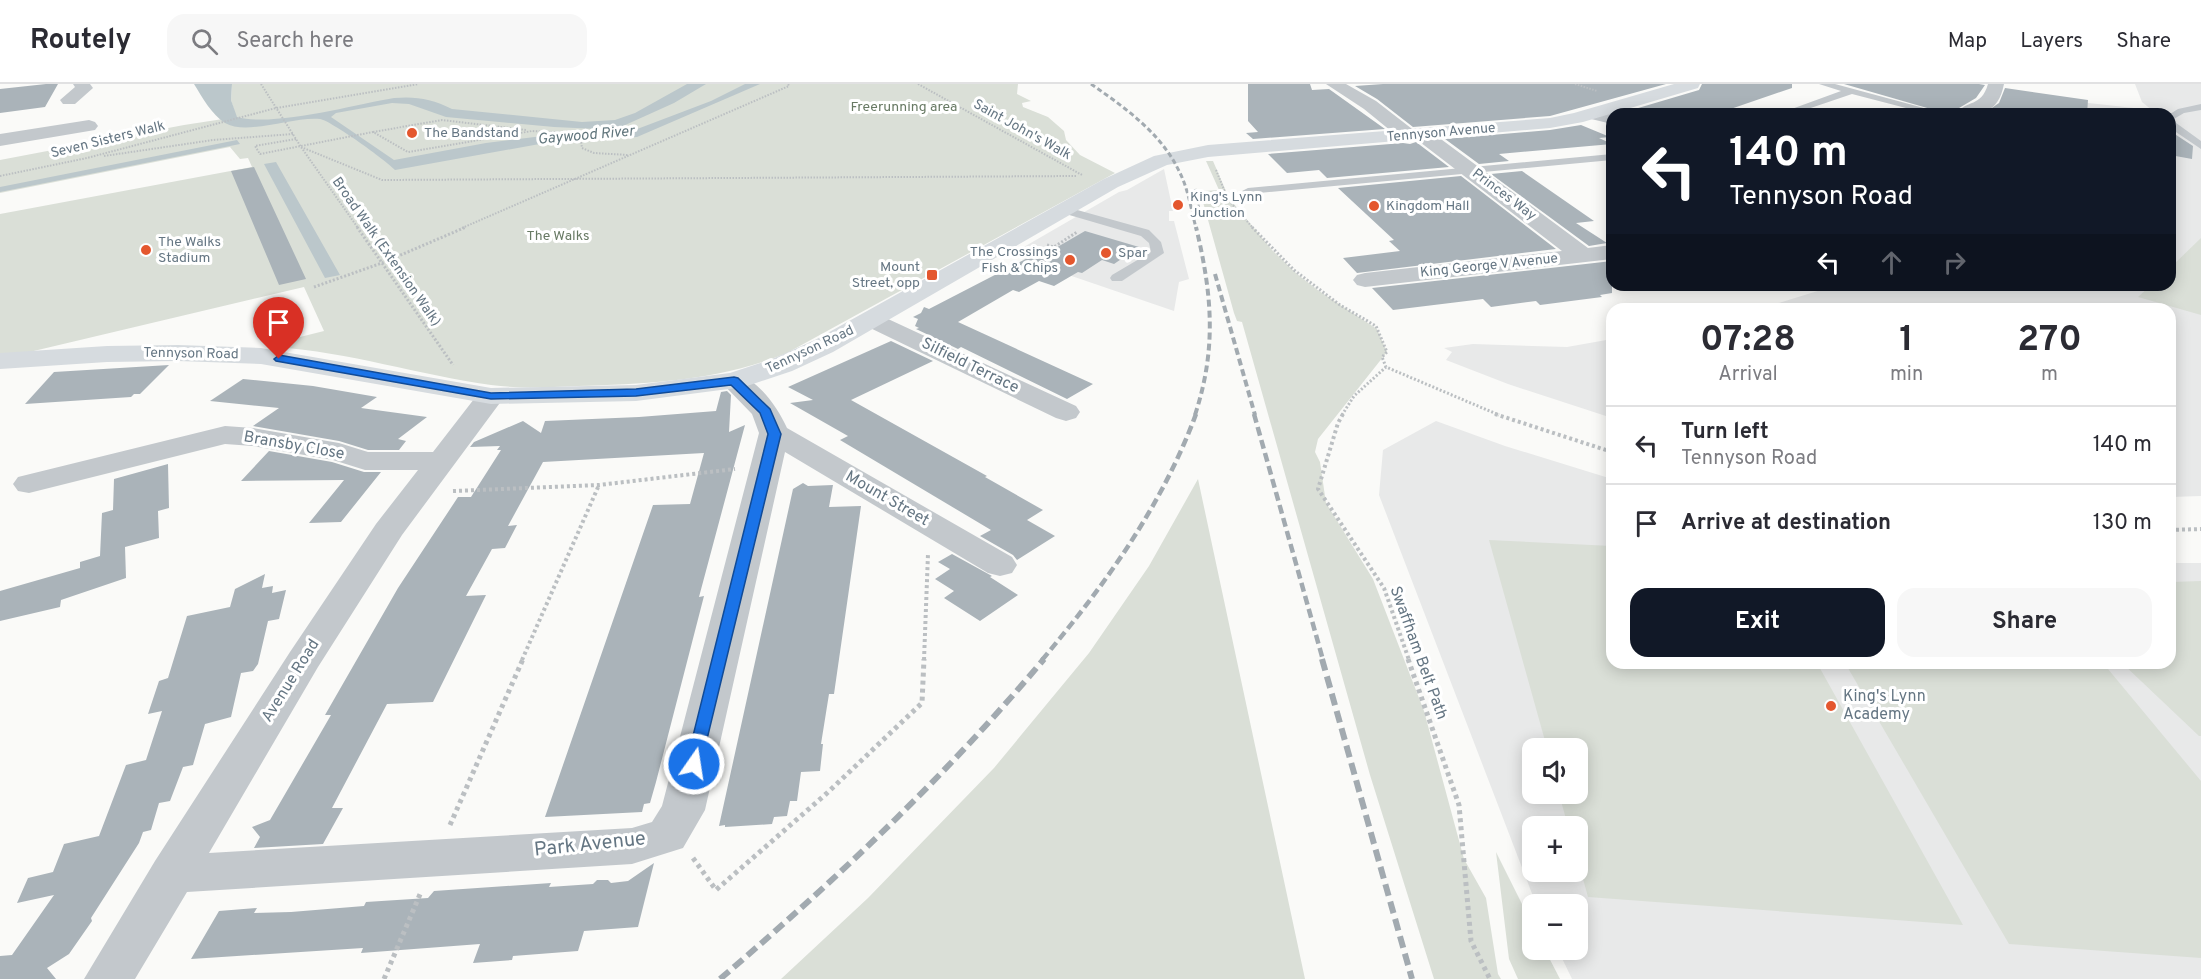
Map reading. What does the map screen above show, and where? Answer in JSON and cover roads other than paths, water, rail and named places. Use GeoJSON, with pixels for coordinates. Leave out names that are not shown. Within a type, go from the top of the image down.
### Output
{"type":"FeatureCollection","features":[{"type":"Feature","properties":{"kind":"main road","name":"Tennyson Avenue"},"geometry":{"type":"LineString","coordinates":[[1612,108],[1689,84]]}},
{"type":"Feature","properties":{"kind":"main road","name":"Tennyson Avenue"},"geometry":{"type":"LineString","coordinates":[[1185,154],[1550,123],[1606,110]]}},
{"type":"Feature","properties":{"kind":"main road","name":"Tennyson Road"},"geometry":{"type":"LineString","coordinates":[[0,361],[107,354],[188,353],[261,356],[481,395],[636,393],[734,381],[782,365],[873,320],[1063,210],[1152,163],[1185,154]]}},
{"type":"Feature","properties":{"kind":"street","name":"Princes Way"},"geometry":{"type":"LineString","coordinates":[[1334,84],[1470,170],[1584,256]]}},
{"type":"Feature","properties":{"kind":"street"},"geometry":{"type":"LineString","coordinates":[[1978,108],[1993,98],[1996,84]]}},
{"type":"Feature","properties":{"kind":"street"},"geometry":{"type":"LineString","coordinates":[[1593,114],[1606,117]]}},
{"type":"Feature","properties":{"kind":"street"},"geometry":{"type":"LineString","coordinates":[[0,140],[89,126]]}},
{"type":"Feature","properties":{"kind":"street","name":"King George V Avenue"},"geometry":{"type":"LineString","coordinates":[[1365,280],[1606,253]]}},
{"type":"Feature","properties":{"kind":"street","name":"Silfield Terrace"},"geometry":{"type":"LineString","coordinates":[[873,320],[1066,412]]}},
{"type":"Feature","properties":{"kind":"street"},"geometry":{"type":"LineString","coordinates":[[734,381],[765,411],[770,450]]}},
{"type":"Feature","properties":{"kind":"street","name":"Avenue Road"},"geometry":{"type":"LineString","coordinates":[[109,979],[303,661],[388,531],[443,461],[481,395]]}},
{"type":"Feature","properties":{"kind":"street","name":"Bransby Close"},"geometry":{"type":"LineString","coordinates":[[29,484],[78,482],[225,435],[339,452],[364,461],[443,461]]}},
{"type":"Feature","properties":{"kind":"street","name":"Mount Street"},"geometry":{"type":"LineString","coordinates":[[770,450],[933,526],[1000,565]]}},
{"type":"Feature","properties":{"kind":"street","name":"Park Avenue"},"geometry":{"type":"LineString","coordinates":[[171,874],[632,846],[667,836],[683,810],[770,450]]}},
{"type":"Feature","properties":{"kind":"lane"},"geometry":{"type":"LineString","coordinates":[[1824,84],[1918,108]]}},
{"type":"Feature","properties":{"kind":"lane"},"geometry":{"type":"LineString","coordinates":[[1801,108],[1870,84]]}},
{"type":"Feature","properties":{"kind":"lane"},"geometry":{"type":"LineString","coordinates":[[2176,114],[2201,107]]}},
{"type":"Feature","properties":{"kind":"lane"},"geometry":{"type":"LineString","coordinates":[[2176,127],[2201,146]]}},
{"type":"Feature","properties":{"kind":"lane"},"geometry":{"type":"LineString","coordinates":[[1248,191],[1606,158]]}},
{"type":"Feature","properties":{"kind":"lane"},"geometry":{"type":"LineString","coordinates":[[1063,210],[1145,232],[1155,242],[1158,253],[1117,278]]}},
{"type":"Feature","properties":{"kind":"water","name":"Gaywood River"},"geometry":{"type":"Polygon","coordinates":[[[194,84],[232,84],[231,100],[237,117],[253,119],[292,117],[410,97],[438,103],[452,109],[582,122],[615,120],[635,113],[687,84],[706,84],[674,103],[623,126],[598,129],[446,117],[409,104],[392,103],[336,113],[331,117],[394,160],[486,143],[543,136],[611,134],[632,131],[711,101],[745,84],[760,84],[637,137],[545,143],[395,170],[335,126],[320,119],[297,120],[258,127],[234,126],[225,123],[212,111],[194,84]]]}},
{"type":"Feature","properties":{"kind":"water"},"geometry":{"type":"Polygon","coordinates":[[[237,140],[240,144],[0,192],[0,187],[237,140]]]}},
{"type":"Feature","properties":{"kind":"water"},"geometry":{"type":"Polygon","coordinates":[[[276,162],[340,275],[325,278],[264,164],[276,162]]]}},
{"type":"Feature","properties":{"kind":"railway"},"geometry":{"type":"LineString","coordinates":[[1091,84],[1141,122],[1171,157],[1187,191],[1196,228]]}},
{"type":"Feature","properties":{"kind":"railway"},"geometry":{"type":"LineString","coordinates":[[1195,189],[1200,216]]}},
{"type":"Feature","properties":{"kind":"railway"},"geometry":{"type":"LineString","coordinates":[[1195,415],[1207,367],[1210,321],[1206,275],[1196,227]]}},
{"type":"Feature","properties":{"kind":"railway"},"geometry":{"type":"LineString","coordinates":[[1215,274],[1255,415]]}},
{"type":"Feature","properties":{"kind":"railway"},"geometry":{"type":"LineString","coordinates":[[1042,660],[1088,603],[1130,543],[1166,481],[1196,414]]}},
{"type":"Feature","properties":{"kind":"railway"},"geometry":{"type":"LineString","coordinates":[[1254,414],[1323,660]]}},
{"type":"Feature","properties":{"kind":"railway"},"geometry":{"type":"LineString","coordinates":[[720,979],[806,904],[889,826],[1007,702],[1044,659]]}},
{"type":"Feature","properties":{"kind":"railway"},"geometry":{"type":"LineString","coordinates":[[1322,659],[1412,979]]}},
{"type":"Feature","properties":{"kind":"place","name":"The Bandstand"},"geometry":{"type":"Point","coordinates":[412,133]}},
{"type":"Feature","properties":{"kind":"place","name":"King's Lynn Junction"},"geometry":{"type":"Point","coordinates":[1178,205]}},
{"type":"Feature","properties":{"kind":"place","name":"Kingdom Hall"},"geometry":{"type":"Point","coordinates":[1374,206]}},
{"type":"Feature","properties":{"kind":"place","name":"The Walks Stadium"},"geometry":{"type":"Point","coordinates":[146,250]}},
{"type":"Feature","properties":{"kind":"place","name":"Spar"},"geometry":{"type":"Point","coordinates":[1106,253]}},
{"type":"Feature","properties":{"kind":"place","name":"The Crossings Fish & Chips"},"geometry":{"type":"Point","coordinates":[1070,260]}},
{"type":"Feature","properties":{"kind":"place","name":"Mount Street, opp"},"geometry":{"type":"Point","coordinates":[932,275]}},
{"type":"Feature","properties":{"kind":"place","name":"King's Lynn Academy"},"geometry":{"type":"Point","coordinates":[1831,706]}},
{"type":"Feature","properties":{"kind":"park label","name":"Freerunning area"},"geometry":{"type":"Point","coordinates":[904,107]}},
{"type":"Feature","properties":{"kind":"park label","name":"The Walks"},"geometry":{"type":"Point","coordinates":[558,236]}}]}
